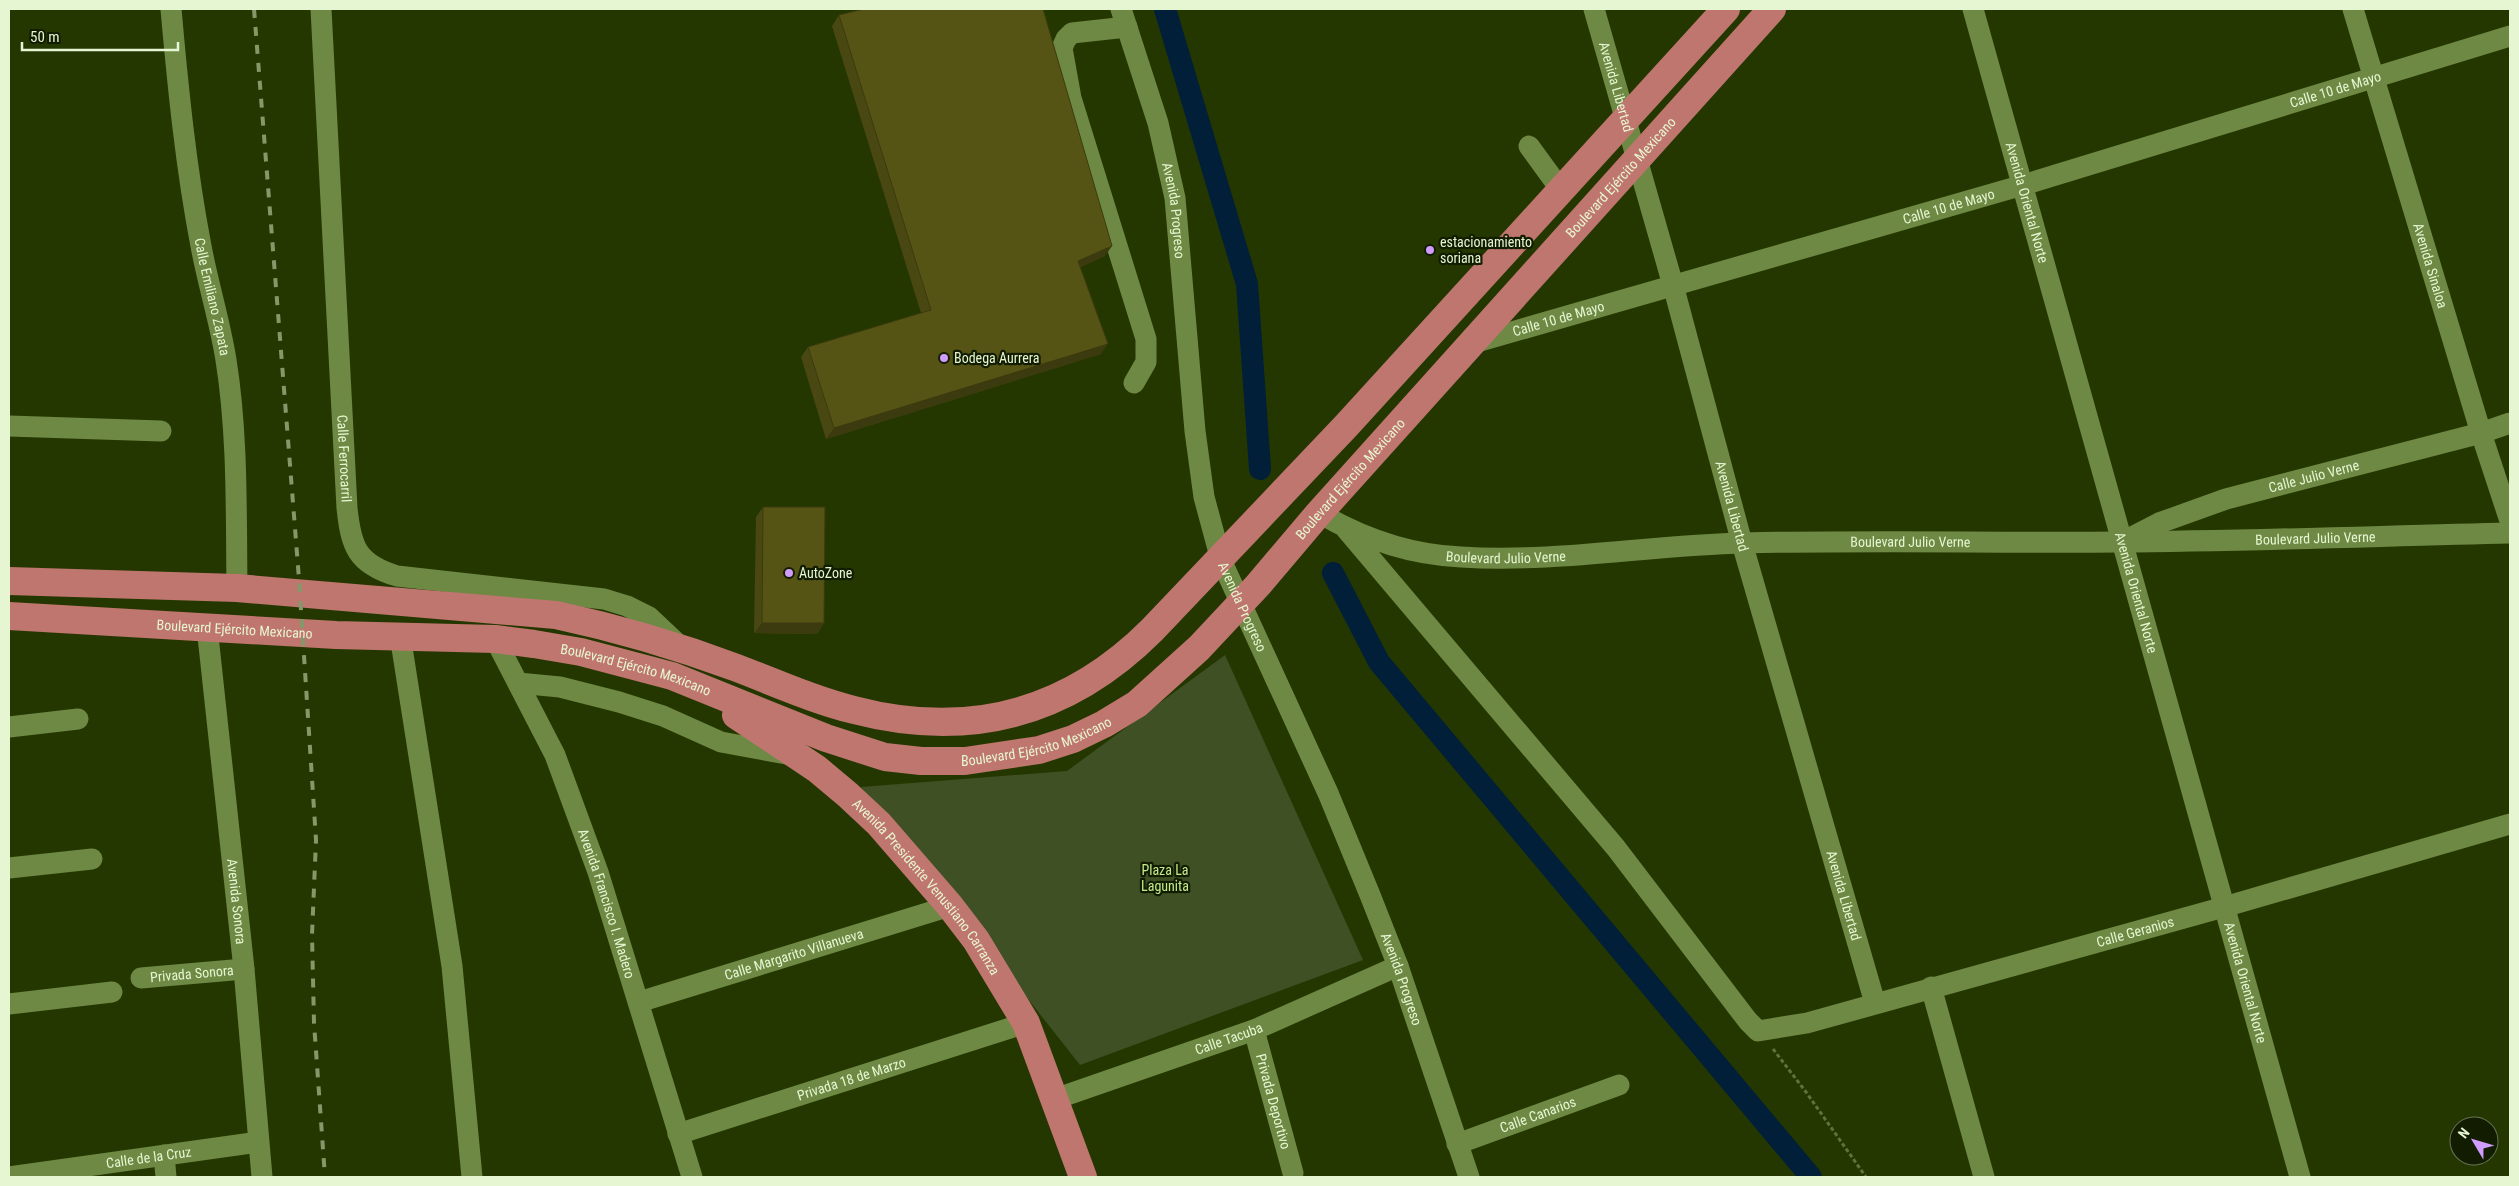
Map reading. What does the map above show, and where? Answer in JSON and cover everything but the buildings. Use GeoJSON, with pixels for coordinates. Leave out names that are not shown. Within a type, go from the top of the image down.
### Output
{"type":"FeatureCollection","features":[{"type":"Feature","properties":{"kind":"main road"},"geometry":{"type":"LineString","coordinates":[[9,581],[236,588],[556,614],[600,624],[685,651],[854,710],[909,720],[953,723],[1002,717],[1054,699],[1096,676],[1133,650],[1226,554],[1726,9]]}},
{"type":"Feature","properties":{"kind":"main road","name":"Boulevard Ejército Mexicano"},"geometry":{"type":"LineString","coordinates":[[9,616],[336,634],[495,639],[581,652],[672,676],[826,738],[885,757],[930,761],[965,761],[1004,757],[1039,750],[1073,739],[1104,724],[1137,704],[1199,648],[1772,9]]}},
{"type":"Feature","properties":{"kind":"main road","name":"Avenida Presidente Venustiano Carranza"},"geometry":{"type":"LineString","coordinates":[[672,676],[799,756],[848,794],[879,824],[950,906],[1001,978],[1026,1023],[1083,1177]]}},
{"type":"Feature","properties":{"kind":"street","name":"Calle Emiliano Zapata"},"geometry":{"type":"LineString","coordinates":[[171,9],[178,83],[201,246],[216,306],[226,362],[236,450],[236,588]]}},
{"type":"Feature","properties":{"kind":"street","name":"Calle Ferrocarril"},"geometry":{"type":"LineString","coordinates":[[321,9],[348,508],[350,533],[355,550],[366,562],[379,571],[397,576],[562,593],[604,599],[627,606],[650,617],[685,651]]}},
{"type":"Feature","properties":{"kind":"street","name":"Avenida Libertad"},"geometry":{"type":"LineString","coordinates":[[1594,9],[1673,285],[1742,543],[1875,1003]]}},
{"type":"Feature","properties":{"kind":"street","name":"Avenida Oriental Norte"},"geometry":{"type":"LineString","coordinates":[[1973,9],[2300,1177]]}},
{"type":"Feature","properties":{"kind":"street","name":"Avenida Sinaloa"},"geometry":{"type":"LineString","coordinates":[[2354,9],[2481,432],[2510,521]]}},
{"type":"Feature","properties":{"kind":"street"},"geometry":{"type":"LineString","coordinates":[[1124,18],[1072,33],[1066,39],[1062,53],[1071,98],[1146,339],[1146,362],[1134,383]]}},
{"type":"Feature","properties":{"kind":"street","name":"Avenida Progreso"},"geometry":{"type":"LineString","coordinates":[[1124,18],[1158,123],[1175,198],[1195,431],[1204,497],[1226,554],[1249,594],[1398,966],[1468,1177]]}},
{"type":"Feature","properties":{"kind":"street","name":"Calle 10 de Mayo"},"geometry":{"type":"LineString","coordinates":[[1470,344],[2022,185],[2510,36]]}},
{"type":"Feature","properties":{"kind":"street"},"geometry":{"type":"LineString","coordinates":[[1529,146],[1561,190]]}},
{"type":"Feature","properties":{"kind":"street","name":"Calle Julio Verne"},"geometry":{"type":"LineString","coordinates":[[2121,542],[2159,523],[2226,498],[2510,423]]}},
{"type":"Feature","properties":{"kind":"street"},"geometry":{"type":"LineString","coordinates":[[9,426],[161,431]]}},
{"type":"Feature","properties":{"kind":"street","name":"Boulevard Julio Verne"},"geometry":{"type":"LineString","coordinates":[[1314,518],[1346,528],[1380,542],[1411,550],[1459,557],[1515,558],[1742,543],[2121,542],[2510,533]]}},
{"type":"Feature","properties":{"kind":"street"},"geometry":{"type":"LineString","coordinates":[[1346,528],[1616,848],[1748,1021],[1758,1031]]}},
{"type":"Feature","properties":{"kind":"street","name":"Avenida Sonora"},"geometry":{"type":"LineString","coordinates":[[207,627],[244,969],[262,1177]]}},
{"type":"Feature","properties":{"kind":"street"},"geometry":{"type":"LineString","coordinates":[[400,635],[452,966],[472,1177]]}},
{"type":"Feature","properties":{"kind":"street","name":"Avenida Francisco I. Madero"},"geometry":{"type":"LineString","coordinates":[[495,639],[554,755],[598,872],[692,1177]]}},
{"type":"Feature","properties":{"kind":"street"},"geometry":{"type":"LineString","coordinates":[[518,683],[560,687],[619,702],[663,716],[722,742],[799,756]]}},
{"type":"Feature","properties":{"kind":"street"},"geometry":{"type":"LineString","coordinates":[[9,727],[78,719]]}},
{"type":"Feature","properties":{"kind":"street","name":"Calle Geranios"},"geometry":{"type":"LineString","coordinates":[[1758,1031],[1807,1023],[1930,986],[2224,906],[2510,824]]}},
{"type":"Feature","properties":{"kind":"street"},"geometry":{"type":"LineString","coordinates":[[9,868],[92,859]]}},
{"type":"Feature","properties":{"kind":"street","name":"Calle Margarito Villanueva"},"geometry":{"type":"LineString","coordinates":[[639,1002],[950,906]]}},
{"type":"Feature","properties":{"kind":"street","name":"Calle Tacuba"},"geometry":{"type":"LineString","coordinates":[[1055,1099],[1254,1030],[1398,966]]}},
{"type":"Feature","properties":{"kind":"street","name":"Privada Sonora"},"geometry":{"type":"LineString","coordinates":[[141,978],[244,969]]}},
{"type":"Feature","properties":{"kind":"street"},"geometry":{"type":"LineString","coordinates":[[1930,986],[1984,1177]]}},
{"type":"Feature","properties":{"kind":"street"},"geometry":{"type":"LineString","coordinates":[[9,1004],[112,992]]}},
{"type":"Feature","properties":{"kind":"street","name":"Privada 18 de Marzo"},"geometry":{"type":"LineString","coordinates":[[678,1134],[1026,1023]]}},
{"type":"Feature","properties":{"kind":"street","name":"Privada Deportivo"},"geometry":{"type":"LineString","coordinates":[[1254,1030],[1293,1172]]}},
{"type":"Feature","properties":{"kind":"street","name":"Calle Canarios"},"geometry":{"type":"LineString","coordinates":[[1457,1144],[1619,1085]]}},
{"type":"Feature","properties":{"kind":"street","name":"Calle de la Cruz"},"geometry":{"type":"LineString","coordinates":[[9,1177],[258,1142]]}},
{"type":"Feature","properties":{"kind":"street"},"geometry":{"type":"LineString","coordinates":[[164,1155],[166,1177]]}},
{"type":"Feature","properties":{"kind":"path"},"geometry":{"type":"LineString","coordinates":[[1758,1031],[1806,1092],[1866,1177]]}},
{"type":"Feature","properties":{"kind":"green space","name":"Plaza La Lagunita"},"geometry":{"type":"Polygon","coordinates":[[[1225,655],[1363,960],[1080,1065],[861,787],[1067,771],[1225,655]]]}},
{"type":"Feature","properties":{"kind":"waterway"},"geometry":{"type":"LineString","coordinates":[[1165,9],[1247,284],[1260,469]]}},
{"type":"Feature","properties":{"kind":"waterway"},"geometry":{"type":"LineString","coordinates":[[1333,573],[1379,662],[1811,1177]]}},
{"type":"Feature","properties":{"kind":"railway"},"geometry":{"type":"LineString","coordinates":[[254,9],[299,579],[316,840],[312,935],[314,1023],[325,1177]]}},
{"type":"Feature","properties":{"kind":"place","name":"estacionamiento soriana"},"geometry":{"type":"Point","coordinates":[1430,250]}},
{"type":"Feature","properties":{"kind":"place","name":"Bodega Aurrera"},"geometry":{"type":"Point","coordinates":[944,358]}},
{"type":"Feature","properties":{"kind":"place","name":"AutoZone"},"geometry":{"type":"Point","coordinates":[789,573]}}]}
